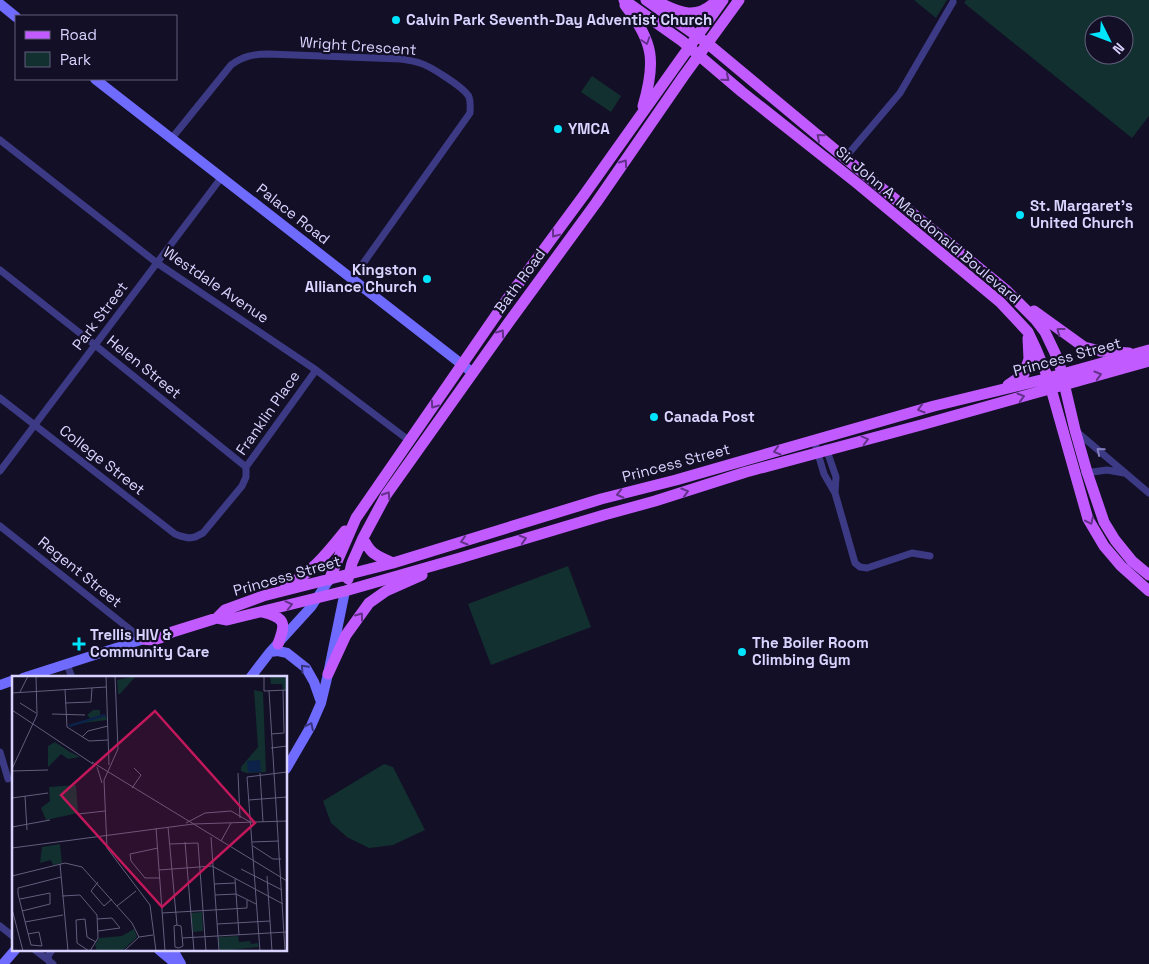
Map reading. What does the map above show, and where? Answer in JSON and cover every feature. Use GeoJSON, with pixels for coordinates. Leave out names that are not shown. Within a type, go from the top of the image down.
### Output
{"type":"FeatureCollection","features":[{"type":"Feature","properties":{"kind":"main road","name":"Sir John A. Macdonald Boulevard"},"geometry":{"type":"LineString","coordinates":[[622,0],[682,40],[1000,302],[1028,332],[1049,383],[1081,473],[1104,522],[1132,561],[1149,575]]}},
{"type":"Feature","properties":{"kind":"main road"},"geometry":{"type":"LineString","coordinates":[[622,0],[637,20],[646,39],[651,59],[648,87],[640,116]]}},
{"type":"Feature","properties":{"kind":"main road","name":"Sir John A. Macdonald Boulevard"},"geometry":{"type":"LineString","coordinates":[[646,0],[707,43],[1006,290],[1035,319],[1045,332],[1055,352],[1063,379],[1074,430],[1088,519],[1104,546],[1121,566],[1149,591]]}},
{"type":"Feature","properties":{"kind":"main road"},"geometry":{"type":"LineString","coordinates":[[654,0],[685,13],[697,13],[717,0]]}},
{"type":"Feature","properties":{"kind":"main road","name":"Bath Road"},"geometry":{"type":"LineString","coordinates":[[329,580],[356,518],[508,298],[723,0]]}},
{"type":"Feature","properties":{"kind":"main road","name":"Bath Road"},"geometry":{"type":"LineString","coordinates":[[345,590],[352,563],[386,495],[739,0]]}},
{"type":"Feature","properties":{"kind":"main road"},"geometry":{"type":"LineString","coordinates":[[0,4],[15,16]]}},
{"type":"Feature","properties":{"kind":"main road","name":"Palace Road"},"geometry":{"type":"LineString","coordinates":[[96,80],[473,373]]}},
{"type":"Feature","properties":{"kind":"main road"},"geometry":{"type":"LineString","coordinates":[[1006,290],[1084,347],[1100,351],[1144,352]]}},
{"type":"Feature","properties":{"kind":"main road"},"geometry":{"type":"LineString","coordinates":[[1002,389],[1024,374],[1029,359],[1028,332]]}},
{"type":"Feature","properties":{"kind":"main road","name":"Princess Street"},"geometry":{"type":"LineString","coordinates":[[217,618],[227,620],[318,598],[460,558],[1063,379],[1144,352]]}},
{"type":"Feature","properties":{"kind":"main road","name":"Princess Street"},"geometry":{"type":"LineString","coordinates":[[1063,379],[1149,361]]}},
{"type":"Feature","properties":{"kind":"main road","name":"Princess Street"},"geometry":{"type":"LineString","coordinates":[[29,676],[143,640],[161,630],[169,633],[217,618],[225,610],[263,596],[393,562],[601,499],[676,480],[934,406],[1002,389],[1049,383]]}},
{"type":"Feature","properties":{"kind":"main road"},"geometry":{"type":"LineString","coordinates":[[263,596],[302,577],[329,552],[356,518]]}},
{"type":"Feature","properties":{"kind":"main road"},"geometry":{"type":"LineString","coordinates":[[363,538],[372,553],[393,562]]}},
{"type":"Feature","properties":{"kind":"main road"},"geometry":{"type":"LineString","coordinates":[[328,674],[346,635],[376,597],[460,558]]}},
{"type":"Feature","properties":{"kind":"main road"},"geometry":{"type":"LineString","coordinates":[[252,676],[274,648],[311,608],[329,580]]}},
{"type":"Feature","properties":{"kind":"main road"},"geometry":{"type":"LineString","coordinates":[[288,765],[321,703],[345,590]]}},
{"type":"Feature","properties":{"kind":"main road"},"geometry":{"type":"LineString","coordinates":[[260,612],[272,615],[282,621],[284,626],[274,648]]}},
{"type":"Feature","properties":{"kind":"main road"},"geometry":{"type":"LineString","coordinates":[[274,648],[278,652],[287,653],[306,668],[314,682],[321,703]]}},
{"type":"Feature","properties":{"kind":"main road"},"geometry":{"type":"LineString","coordinates":[[0,685],[12,681]]}},
{"type":"Feature","properties":{"kind":"main road"},"geometry":{"type":"LineString","coordinates":[[3,964],[13,952]]}},
{"type":"Feature","properties":{"kind":"main road"},"geometry":{"type":"LineString","coordinates":[[161,952],[176,964]]}},
{"type":"Feature","properties":{"kind":"main road"},"geometry":{"type":"LineString","coordinates":[[174,952],[181,964]]}},
{"type":"Feature","properties":{"kind":"street"},"geometry":{"type":"LineString","coordinates":[[837,168],[900,93],[953,2]]}},
{"type":"Feature","properties":{"kind":"street","name":"Wright Crescent"},"geometry":{"type":"LineString","coordinates":[[172,138],[228,68],[237,60],[252,55],[392,59],[420,62],[465,91],[469,96],[470,113],[352,279]]}},
{"type":"Feature","properties":{"kind":"street","name":"Westdale Avenue"},"geometry":{"type":"LineString","coordinates":[[0,140],[157,263],[316,370],[419,448]]}},
{"type":"Feature","properties":{"kind":"street","name":"Park Street"},"geometry":{"type":"LineString","coordinates":[[0,471],[222,178]]}},
{"type":"Feature","properties":{"kind":"street","name":"Helen Street"},"geometry":{"type":"LineString","coordinates":[[0,270],[95,344],[246,467]]}},
{"type":"Feature","properties":{"kind":"street","name":"Franklin Place"},"geometry":{"type":"LineString","coordinates":[[190,538],[199,536],[207,530],[242,486],[246,477],[246,467],[316,370]]}},
{"type":"Feature","properties":{"kind":"street","name":"College Street"},"geometry":{"type":"LineString","coordinates":[[0,398],[175,534],[190,538]]}},
{"type":"Feature","properties":{"kind":"street"},"geometry":{"type":"LineString","coordinates":[[1074,430],[1149,493]]}},
{"type":"Feature","properties":{"kind":"street"},"geometry":{"type":"LineString","coordinates":[[819,438],[824,474],[835,493],[855,563],[860,567],[867,568],[912,553],[930,556]]}},
{"type":"Feature","properties":{"kind":"street"},"geometry":{"type":"LineString","coordinates":[[1081,473],[1107,470],[1125,473]]}},
{"type":"Feature","properties":{"kind":"street","name":"Regent Street"},"geometry":{"type":"LineString","coordinates":[[0,526],[143,640]]}},
{"type":"Feature","properties":{"kind":"street"},"geometry":{"type":"LineString","coordinates":[[67,664],[71,676]]}},
{"type":"Feature","properties":{"kind":"street"},"geometry":{"type":"LineString","coordinates":[[0,752],[8,779]]}},
{"type":"Feature","properties":{"kind":"street"},"geometry":{"type":"LineString","coordinates":[[0,926],[12,935]]}},
{"type":"Feature","properties":{"kind":"street"},"geometry":{"type":"LineString","coordinates":[[38,952],[51,962]]}},
{"type":"Feature","properties":{"kind":"green space"},"geometry":{"type":"Polygon","coordinates":[[[914,0],[947,0],[936,18],[914,0]]]}},
{"type":"Feature","properties":{"kind":"green space"},"geometry":{"type":"Polygon","coordinates":[[[966,0],[1149,0],[1149,116],[1132,138],[964,3],[966,0]]]}},
{"type":"Feature","properties":{"kind":"green space"},"geometry":{"type":"Polygon","coordinates":[[[592,76],[621,96],[611,112],[581,92],[592,76]]]}},
{"type":"Feature","properties":{"kind":"green space"},"geometry":{"type":"Polygon","coordinates":[[[568,566],[591,627],[491,665],[468,604],[568,566]]]}},
{"type":"Feature","properties":{"kind":"green space"},"geometry":{"type":"Polygon","coordinates":[[[384,764],[393,767],[425,830],[393,845],[369,848],[347,837],[331,823],[323,801],[384,764]]]}},
{"type":"Feature","properties":{"kind":"place","name":"Calvin Park Seventh-Day Adventist Church"},"geometry":{"type":"Point","coordinates":[396,20]}},
{"type":"Feature","properties":{"kind":"place","name":"YMCA"},"geometry":{"type":"Point","coordinates":[558,129]}},
{"type":"Feature","properties":{"kind":"place","name":"St. Margaret's United Church"},"geometry":{"type":"Point","coordinates":[1020,215]}},
{"type":"Feature","properties":{"kind":"place","name":"Kingston Alliance Church"},"geometry":{"type":"Point","coordinates":[427,279]}},
{"type":"Feature","properties":{"kind":"place","name":"Canada Post"},"geometry":{"type":"Point","coordinates":[654,417]}},
{"type":"Feature","properties":{"kind":"place","name":"Trellis HIV & Community Care"},"geometry":{"type":"Point","coordinates":[79,644]}},
{"type":"Feature","properties":{"kind":"place","name":"The Boiler Room Climbing Gym"},"geometry":{"type":"Point","coordinates":[742,652]}}]}
